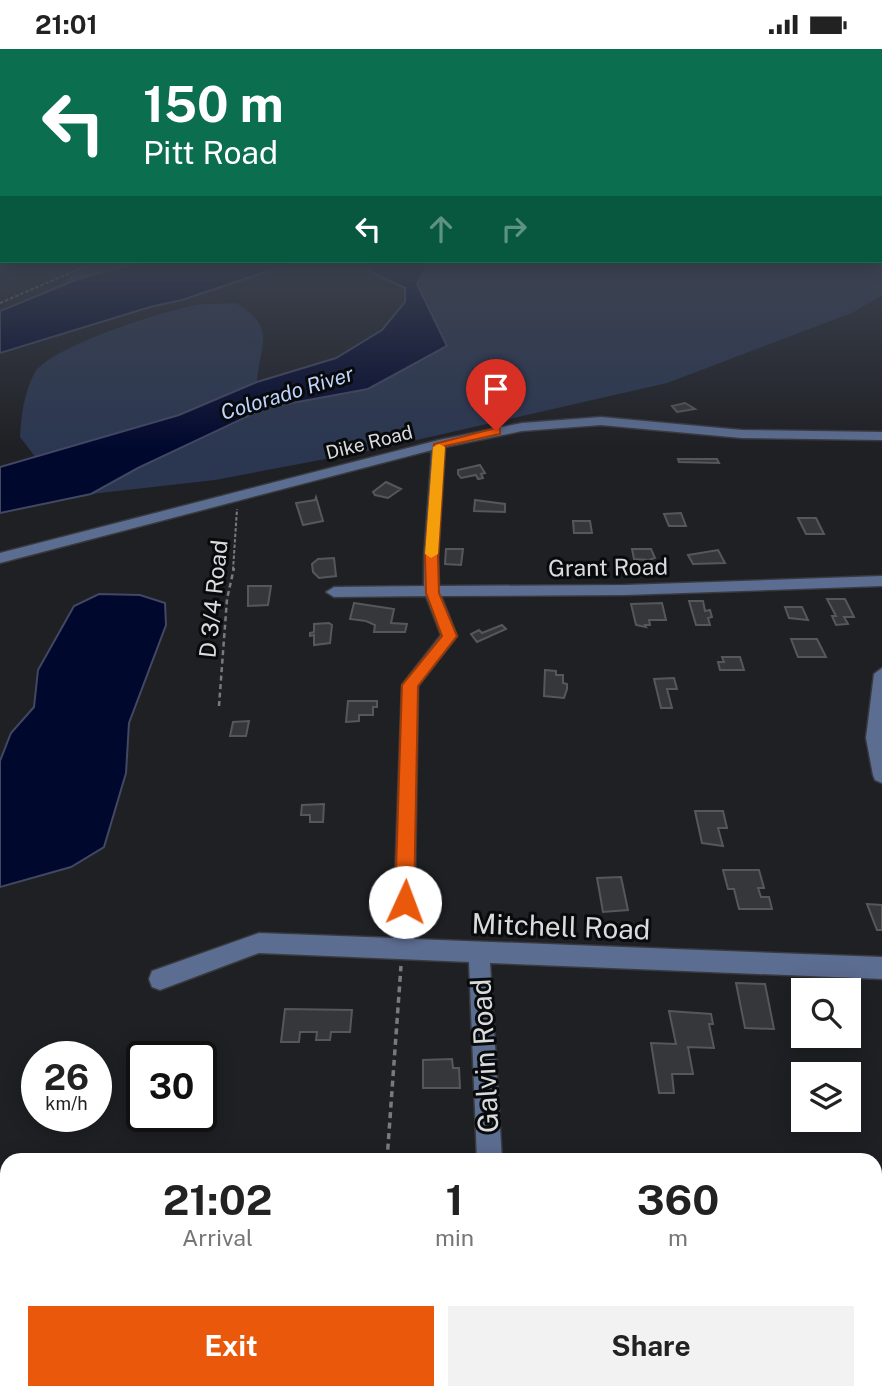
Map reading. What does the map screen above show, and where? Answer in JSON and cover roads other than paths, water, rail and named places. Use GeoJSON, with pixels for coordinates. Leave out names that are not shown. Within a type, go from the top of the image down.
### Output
{"type":"FeatureCollection","features":[{"type":"Feature","properties":{"kind":"street","name":"Dike Road"},"geometry":{"type":"LineString","coordinates":[[0,558],[439,444],[522,427],[581,421],[742,434],[882,436]]}},
{"type":"Feature","properties":{"kind":"street"},"geometry":{"type":"LineString","coordinates":[[403,949],[410,685],[449,636],[432,593],[431,557],[439,444]]}},
{"type":"Feature","properties":{"kind":"street","name":"Grant Road"},"geometry":{"type":"LineString","coordinates":[[334,591],[432,593],[625,590],[882,581]]}},
{"type":"Feature","properties":{"kind":"street"},"geometry":{"type":"LineString","coordinates":[[882,674],[878,692],[875,746],[882,775]]}},
{"type":"Feature","properties":{"kind":"street","name":"Mitchell Road"},"geometry":{"type":"LineString","coordinates":[[160,979],[259,943],[882,968]]}},
{"type":"Feature","properties":{"kind":"street","name":"Galvin Road"},"geometry":{"type":"LineString","coordinates":[[479,953],[489,1153]]}},
{"type":"Feature","properties":{"kind":"water"},"geometry":{"type":"Polygon","coordinates":[[[0,323],[98,323],[0,353],[0,323]]]}},
{"type":"Feature","properties":{"kind":"water","name":"Colorado River"},"geometry":{"type":"Polygon","coordinates":[[[388,323],[436,323],[447,346],[368,389],[265,408],[138,468],[91,494],[0,513],[0,467],[179,415],[257,382],[336,358],[382,330],[388,323]]]}},
{"type":"Feature","properties":{"kind":"water"},"geometry":{"type":"Polygon","coordinates":[[[99,594],[140,595],[165,603],[166,625],[129,723],[126,773],[104,847],[71,867],[0,887],[0,761],[11,733],[34,707],[38,670],[74,606],[99,594]]]}}]}
